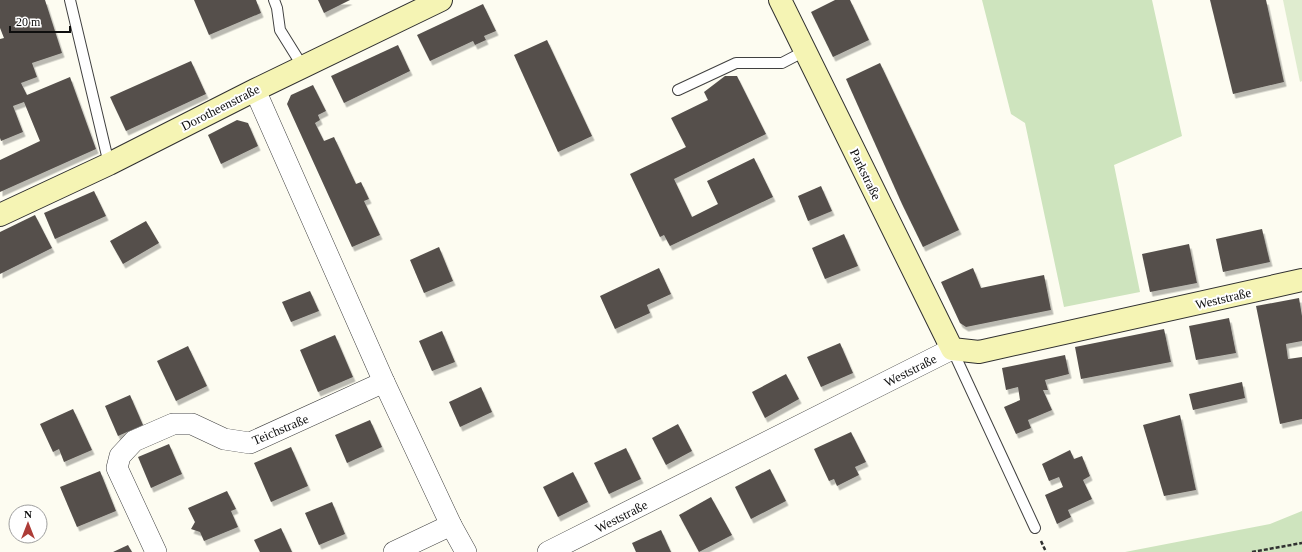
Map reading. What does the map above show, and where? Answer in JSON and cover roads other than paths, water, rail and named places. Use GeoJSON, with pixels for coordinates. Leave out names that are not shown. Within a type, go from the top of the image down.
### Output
{"type":"FeatureCollection","features":[{"type":"Feature","properties":{"kind":"main road","name":"Dorotheenstraße"},"geometry":{"type":"LineString","coordinates":[[0,215],[108,164],[255,90],[441,0]]}},
{"type":"Feature","properties":{"kind":"main road","name":"Parkstraße"},"geometry":{"type":"LineString","coordinates":[[780,0],[952,349]]}},
{"type":"Feature","properties":{"kind":"main road","name":"Weststraße"},"geometry":{"type":"LineString","coordinates":[[952,349],[979,352],[1302,280]]}},
{"type":"Feature","properties":{"kind":"street"},"geometry":{"type":"LineString","coordinates":[[255,90],[384,382],[451,525],[466,552]]}},
{"type":"Feature","properties":{"kind":"street","name":"Weststraße"},"geometry":{"type":"LineString","coordinates":[[548,552],[952,349]]}},
{"type":"Feature","properties":{"kind":"street","name":"Teichstraße"},"geometry":{"type":"LineString","coordinates":[[156,552],[117,468],[120,456],[134,441],[172,424],[192,424],[224,439],[250,443],[384,382]]}},
{"type":"Feature","properties":{"kind":"street"},"geometry":{"type":"LineString","coordinates":[[394,552],[451,525]]}},
{"type":"Feature","properties":{"kind":"lane"},"geometry":{"type":"LineString","coordinates":[[70,0],[108,164]]}},
{"type":"Feature","properties":{"kind":"lane"},"geometry":{"type":"LineString","coordinates":[[274,0],[277,8],[280,30],[303,67]]}},
{"type":"Feature","properties":{"kind":"lane"},"geometry":{"type":"LineString","coordinates":[[678,90],[736,63],[782,63],[805,51]]}},
{"type":"Feature","properties":{"kind":"lane"},"geometry":{"type":"LineString","coordinates":[[952,349],[1035,528]]}}]}
